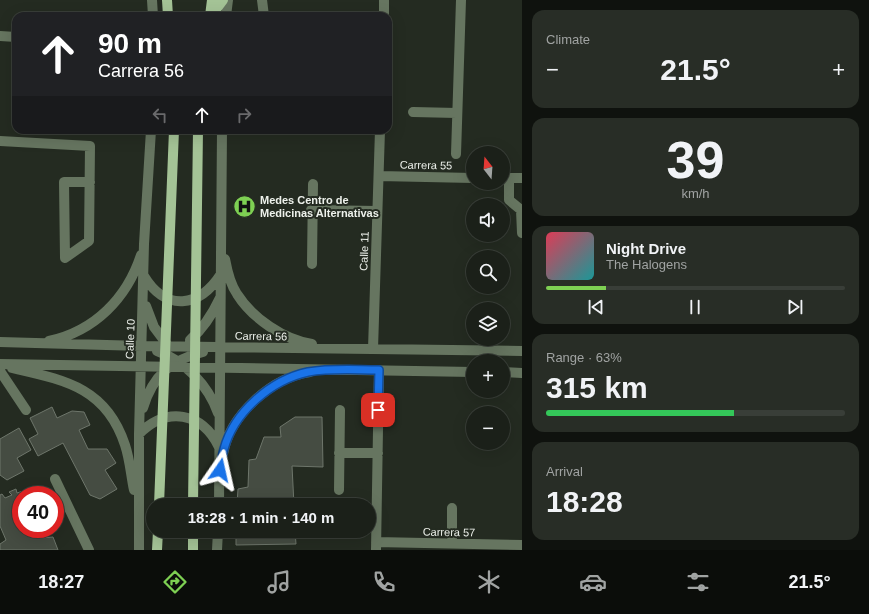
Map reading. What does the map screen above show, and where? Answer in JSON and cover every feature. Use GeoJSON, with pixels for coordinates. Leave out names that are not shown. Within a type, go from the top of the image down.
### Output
{"type":"FeatureCollection","features":[{"type":"Feature","properties":{"kind":"main road"},"geometry":{"type":"LineString","coordinates":[[167,0],[168,12]]}},
{"type":"Feature","properties":{"kind":"main road"},"geometry":{"type":"LineString","coordinates":[[210,12],[212,0]]}},
{"type":"Feature","properties":{"kind":"main road"},"geometry":{"type":"LineString","coordinates":[[213,12],[223,0]]}},
{"type":"Feature","properties":{"kind":"main road"},"geometry":{"type":"LineString","coordinates":[[159,498],[174,134]]}},
{"type":"Feature","properties":{"kind":"main road"},"geometry":{"type":"LineString","coordinates":[[193,498],[198,134]]}},
{"type":"Feature","properties":{"kind":"main road"},"geometry":{"type":"LineString","coordinates":[[157,550],[158,538]]}},
{"type":"Feature","properties":{"kind":"main road"},"geometry":{"type":"LineString","coordinates":[[193,538],[193,550]]}},
{"type":"Feature","properties":{"kind":"street"},"geometry":{"type":"LineString","coordinates":[[152,0],[153,12]]}},
{"type":"Feature","properties":{"kind":"street"},"geometry":{"type":"LineString","coordinates":[[226,12],[228,0]]}},
{"type":"Feature","properties":{"kind":"street"},"geometry":{"type":"LineString","coordinates":[[262,0],[264,12]]}},
{"type":"Feature","properties":{"kind":"street"},"geometry":{"type":"LineString","coordinates":[[384,0],[384,12]]}},
{"type":"Feature","properties":{"kind":"street"},"geometry":{"type":"LineString","coordinates":[[456,154],[461,0]]}},
{"type":"Feature","properties":{"kind":"street"},"geometry":{"type":"LineString","coordinates":[[0,36],[12,37]]}},
{"type":"Feature","properties":{"kind":"street"},"geometry":{"type":"LineString","coordinates":[[413,112],[457,113]]}},
{"type":"Feature","properties":{"kind":"street","name":"Calle 10"},"geometry":{"type":"LineString","coordinates":[[139,550],[139,434],[144,295],[144,244],[151,134]]}},
{"type":"Feature","properties":{"kind":"street"},"geometry":{"type":"LineString","coordinates":[[219,498],[222,134]]}},
{"type":"Feature","properties":{"kind":"street","name":"Calle 11"},"geometry":{"type":"LineString","coordinates":[[373,349],[380,134]]}},
{"type":"Feature","properties":{"kind":"street"},"geometry":{"type":"LineString","coordinates":[[0,141],[90,146],[90,182],[89,241],[66,258],[64,182],[90,182]]}},
{"type":"Feature","properties":{"kind":"street","name":"Carrera 55"},"geometry":{"type":"LineString","coordinates":[[379,176],[466,178]]}},
{"type":"Feature","properties":{"kind":"street"},"geometry":{"type":"LineString","coordinates":[[510,178],[522,178]]}},
{"type":"Feature","properties":{"kind":"street"},"geometry":{"type":"LineString","coordinates":[[312,264],[311,210],[313,184]]}},
{"type":"Feature","properties":{"kind":"street"},"geometry":{"type":"LineString","coordinates":[[508,190],[510,200],[521,210],[522,232]]}},
{"type":"Feature","properties":{"kind":"street"},"geometry":{"type":"LineString","coordinates":[[311,210],[377,211]]}},
{"type":"Feature","properties":{"kind":"street"},"geometry":{"type":"LineString","coordinates":[[32,344],[66,336],[87,326],[106,313],[121,296],[133,276],[144,244]]}},
{"type":"Feature","properties":{"kind":"street"},"geometry":{"type":"LineString","coordinates":[[222,245],[227,270],[236,293],[251,311],[287,337],[308,344],[346,349]]}},
{"type":"Feature","properties":{"kind":"street"},"geometry":{"type":"LineString","coordinates":[[144,276],[151,288],[162,296],[175,301],[189,301],[202,296],[213,287],[221,274]]}},
{"type":"Feature","properties":{"kind":"street"},"geometry":{"type":"LineString","coordinates":[[144,295],[147,312],[154,328],[205,387],[214,402],[220,419]]}},
{"type":"Feature","properties":{"kind":"street"},"geometry":{"type":"LineString","coordinates":[[141,365],[178,355],[201,330],[212,314],[221,295]]}},
{"type":"Feature","properties":{"kind":"street","name":"Carrera 56"},"geometry":{"type":"LineString","coordinates":[[0,342],[142,346],[220,368],[466,372]]}},
{"type":"Feature","properties":{"kind":"street","name":"Carrera 56"},"geometry":{"type":"LineString","coordinates":[[0,364],[167,366],[178,355],[221,347],[522,351]]}},
{"type":"Feature","properties":{"kind":"street"},"geometry":{"type":"LineString","coordinates":[[0,364],[65,381],[82,389],[100,404],[115,423],[126,447],[138,511]]}},
{"type":"Feature","properties":{"kind":"street"},"geometry":{"type":"LineString","coordinates":[[140,417],[152,386],[167,366]]}},
{"type":"Feature","properties":{"kind":"street"},"geometry":{"type":"LineString","coordinates":[[220,470],[224,448],[233,427],[247,408],[265,392],[285,380],[307,372],[330,369]]}},
{"type":"Feature","properties":{"kind":"street"},"geometry":{"type":"LineString","coordinates":[[376,546],[379,370]]}},
{"type":"Feature","properties":{"kind":"street"},"geometry":{"type":"LineString","coordinates":[[0,371],[26,410]]}},
{"type":"Feature","properties":{"kind":"street"},"geometry":{"type":"LineString","coordinates":[[510,372],[522,373]]}},
{"type":"Feature","properties":{"kind":"street"},"geometry":{"type":"LineString","coordinates":[[339,490],[340,410]]}},
{"type":"Feature","properties":{"kind":"street"},"geometry":{"type":"LineString","coordinates":[[139,434],[156,420],[178,416],[199,422],[214,437],[219,447]]}},
{"type":"Feature","properties":{"kind":"street"},"geometry":{"type":"LineString","coordinates":[[339,453],[378,453]]}},
{"type":"Feature","properties":{"kind":"street"},"geometry":{"type":"LineString","coordinates":[[55,479],[89,550]]}},
{"type":"Feature","properties":{"kind":"street"},"geometry":{"type":"LineString","coordinates":[[452,508],[452,544]]}},
{"type":"Feature","properties":{"kind":"street"},"geometry":{"type":"LineString","coordinates":[[217,550],[218,538]]}},
{"type":"Feature","properties":{"kind":"street","name":"Carrera 57"},"geometry":{"type":"LineString","coordinates":[[376,546],[452,544],[506,548],[522,545]]}},
{"type":"Feature","properties":{"kind":"building"},"geometry":{"type":"Polygon","coordinates":[[[52,407],[57,418],[72,411],[84,412],[90,425],[79,430],[88,449],[107,449],[116,463],[105,470],[117,489],[100,499],[90,495],[63,443],[38,456],[29,439],[38,434],[30,418],[52,407]]]}},
{"type":"Feature","properties":{"kind":"building"},"geometry":{"type":"Polygon","coordinates":[[[295,417],[322,417],[323,467],[292,466],[294,498],[237,498],[238,489],[248,487],[249,460],[256,459],[264,437],[281,437],[280,427],[295,417]]]}},
{"type":"Feature","properties":{"kind":"building"},"geometry":{"type":"Polygon","coordinates":[[[19,428],[31,450],[17,458],[24,471],[7,480],[0,475],[0,439],[19,428]]]}},
{"type":"Feature","properties":{"kind":"building"},"geometry":{"type":"Polygon","coordinates":[[[2,494],[5,498],[12,495],[12,538],[53,538],[58,550],[0,550],[0,544],[6,540],[0,526],[0,495],[2,494]]]}},
{"type":"Feature","properties":{"kind":"building"},"geometry":{"type":"Polygon","coordinates":[[[236,538],[296,538],[296,544],[236,545],[236,538]]]}},
{"type":"Feature","properties":{"kind":"place","name":"Medes Centro de Medicinas Alternativas"},"geometry":{"type":"Point","coordinates":[245,206]}},
{"type":"Feature","properties":{"kind":"route"},"geometry":{"type":"LineString","coordinates":[[220,470],[224,448],[233,427],[247,408],[265,392],[285,380],[307,372],[330,369],[379,370],[378,410]]}}]}
